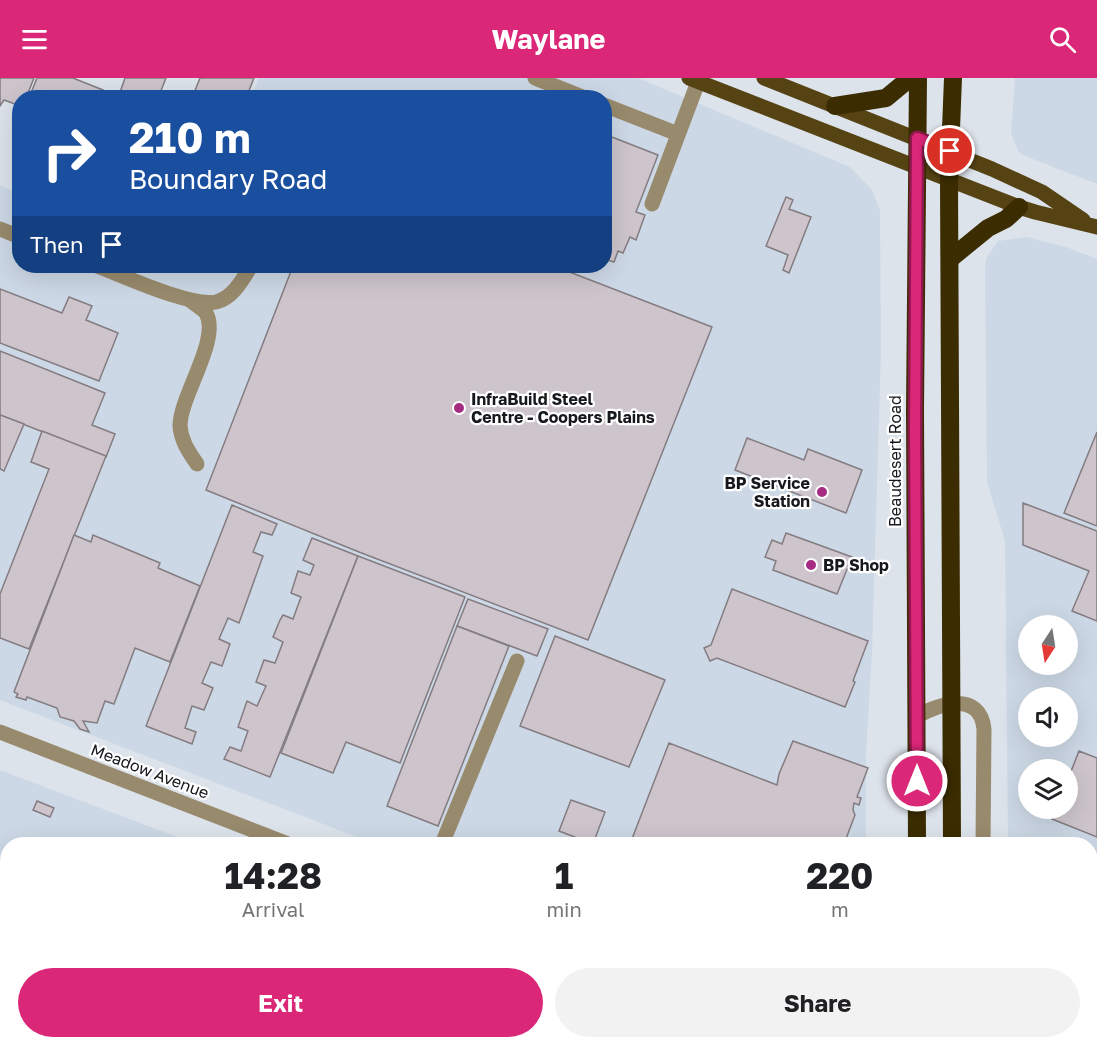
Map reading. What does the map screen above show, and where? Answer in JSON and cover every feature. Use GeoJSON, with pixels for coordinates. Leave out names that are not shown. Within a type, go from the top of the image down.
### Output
{"type":"FeatureCollection","features":[{"type":"Feature","properties":{"kind":"highway"},"geometry":{"type":"LineString","coordinates":[[835,106],[886,98],[910,78]]}},
{"type":"Feature","properties":{"kind":"highway","name":"Beaudesert Road"},"geometry":{"type":"LineString","coordinates":[[917,837],[915,399],[918,78]]}},
{"type":"Feature","properties":{"kind":"highway"},"geometry":{"type":"LineString","coordinates":[[952,837],[949,180],[953,78]]}},
{"type":"Feature","properties":{"kind":"highway"},"geometry":{"type":"LineString","coordinates":[[950,259],[988,228],[1006,219],[1019,207]]}},
{"type":"Feature","properties":{"kind":"main road"},"geometry":{"type":"LineString","coordinates":[[764,78],[950,151],[1042,192],[1094,226]]}},
{"type":"Feature","properties":{"kind":"main road"},"geometry":{"type":"LineString","coordinates":[[694,80],[1035,213],[1094,226]]}},
{"type":"Feature","properties":{"kind":"street"},"geometry":{"type":"LineString","coordinates":[[535,78],[565,90]]}},
{"type":"Feature","properties":{"kind":"street"},"geometry":{"type":"LineString","coordinates":[[651,204],[678,134],[694,80]]}},
{"type":"Feature","properties":{"kind":"street"},"geometry":{"type":"LineString","coordinates":[[612,108],[678,134]]}},
{"type":"Feature","properties":{"kind":"street"},"geometry":{"type":"LineString","coordinates":[[116,273],[191,301],[217,302],[233,292],[247,273]]}},
{"type":"Feature","properties":{"kind":"street"},"geometry":{"type":"LineString","coordinates":[[191,301],[206,314],[208,329],[206,348],[184,404],[180,424],[182,441],[197,464]]}},
{"type":"Feature","properties":{"kind":"street"},"geometry":{"type":"LineString","coordinates":[[445,837],[517,661]]}},
{"type":"Feature","properties":{"kind":"street"},"geometry":{"type":"LineString","coordinates":[[916,717],[932,708],[951,704],[963,704],[974,708],[982,715],[983,837]]}},
{"type":"Feature","properties":{"kind":"street","name":"Meadow Avenue"},"geometry":{"type":"LineString","coordinates":[[0,732],[270,837]]}},
{"type":"Feature","properties":{"kind":"shaded area"},"geometry":{"type":"Polygon","coordinates":[[[259,78],[638,78],[850,167],[872,190],[880,210],[881,352],[872,652],[866,755],[866,837],[357,837],[0,700],[0,185],[12,190],[12,273],[612,273],[612,90],[254,90],[259,78]]]}},
{"type":"Feature","properties":{"kind":"shaded area"},"geometry":{"type":"Polygon","coordinates":[[[1015,78],[1097,78],[1097,184],[1025,156],[1018,151],[1011,133],[1015,78]]]}},
{"type":"Feature","properties":{"kind":"shaded area"},"geometry":{"type":"Polygon","coordinates":[[[1027,237],[1066,247],[1097,259],[1097,837],[1008,837],[1005,541],[987,482],[986,259],[998,241],[1027,237]]]}},
{"type":"Feature","properties":{"kind":"shaded area"},"geometry":{"type":"Polygon","coordinates":[[[0,770],[177,837],[0,837],[0,770]]]}},
{"type":"Feature","properties":{"kind":"building"},"geometry":{"type":"Polygon","coordinates":[[[0,78],[34,78],[29,90],[12,90],[12,103],[4,100],[0,106],[0,78]]]}},
{"type":"Feature","properties":{"kind":"building"},"geometry":{"type":"Polygon","coordinates":[[[37,78],[73,78],[103,90],[32,90],[37,78]]]}},
{"type":"Feature","properties":{"kind":"building"},"geometry":{"type":"Polygon","coordinates":[[[125,78],[166,78],[161,90],[121,90],[125,78]]]}},
{"type":"Feature","properties":{"kind":"building"},"geometry":{"type":"Polygon","coordinates":[[[200,78],[254,78],[249,90],[195,90],[200,78]]]}},
{"type":"Feature","properties":{"kind":"building"},"geometry":{"type":"Polygon","coordinates":[[[612,137],[658,155],[636,212],[645,215],[636,240],[630,237],[623,253],[618,251],[614,262],[612,261],[612,137]]]}},
{"type":"Feature","properties":{"kind":"building"},"geometry":{"type":"Polygon","coordinates":[[[786,197],[793,200],[789,209],[811,217],[789,273],[783,270],[788,255],[766,246],[786,197]]]}},
{"type":"Feature","properties":{"kind":"building","name":"InfraBuild Steel Centre - Coopers Plains"},"geometry":{"type":"Polygon","coordinates":[[[290,273],[572,273],[712,327],[588,640],[206,490],[290,273]]]}},
{"type":"Feature","properties":{"kind":"building"},"geometry":{"type":"Polygon","coordinates":[[[0,289],[62,313],[69,297],[92,306],[86,320],[118,333],[99,381],[0,343],[0,289]]]}},
{"type":"Feature","properties":{"kind":"building"},"geometry":{"type":"Polygon","coordinates":[[[0,351],[105,393],[92,425],[115,434],[106,457],[0,415],[0,351]]]}},
{"type":"Feature","properties":{"kind":"building"},"geometry":{"type":"Polygon","coordinates":[[[0,415],[24,424],[4,471],[0,469],[0,415]]]}},
{"type":"Feature","properties":{"kind":"building"},"geometry":{"type":"Polygon","coordinates":[[[42,431],[106,456],[29,649],[0,638],[0,594],[49,469],[31,462],[42,431]]]}},
{"type":"Feature","properties":{"kind":"building"},"geometry":{"type":"Polygon","coordinates":[[[1097,432],[1097,526],[1064,513],[1097,432]]]}},
{"type":"Feature","properties":{"kind":"building","name":"BP Service Station"},"geometry":{"type":"Polygon","coordinates":[[[747,438],[804,460],[808,449],[862,470],[846,513],[735,470],[747,438]]]}},
{"type":"Feature","properties":{"kind":"building"},"geometry":{"type":"Polygon","coordinates":[[[1023,503],[1097,531],[1097,621],[1072,611],[1089,571],[1023,545],[1023,503]]]}},
{"type":"Feature","properties":{"kind":"building"},"geometry":{"type":"Polygon","coordinates":[[[232,505],[277,524],[272,535],[261,532],[253,552],[263,556],[239,623],[228,618],[219,639],[230,644],[222,666],[211,662],[202,683],[213,688],[204,710],[192,706],[185,728],[196,732],[192,744],[146,726],[232,505]]]}},
{"type":"Feature","properties":{"kind":"building","name":"BP Shop"},"geometry":{"type":"Polygon","coordinates":[[[786,533],[852,557],[837,594],[773,570],[776,561],[765,557],[772,540],[782,544],[786,533]]]}},
{"type":"Feature","properties":{"kind":"building"},"geometry":{"type":"Polygon","coordinates":[[[74,535],[91,542],[93,535],[160,563],[158,568],[200,586],[170,662],[135,648],[114,704],[105,701],[97,723],[83,721],[89,732],[80,729],[74,721],[60,717],[57,708],[27,697],[26,700],[16,697],[18,694],[14,692],[74,535]]]}},
{"type":"Feature","properties":{"kind":"building"},"geometry":{"type":"Polygon","coordinates":[[[312,538],[358,556],[270,777],[224,759],[230,747],[241,751],[248,731],[238,727],[247,701],[257,706],[266,686],[256,682],[264,660],[275,663],[283,642],[273,637],[283,615],[293,619],[301,597],[291,593],[298,571],[310,575],[314,565],[303,560],[312,538]]]}},
{"type":"Feature","properties":{"kind":"building"},"geometry":{"type":"Polygon","coordinates":[[[358,556],[465,597],[400,763],[346,742],[333,773],[281,753],[358,556]]]}},
{"type":"Feature","properties":{"kind":"building"},"geometry":{"type":"Polygon","coordinates":[[[732,589],[868,641],[845,707],[717,658],[710,661],[704,648],[711,645],[732,589]]]}},
{"type":"Feature","properties":{"kind":"building"},"geometry":{"type":"Polygon","coordinates":[[[468,599],[548,629],[537,656],[457,626],[468,599]]]}},
{"type":"Feature","properties":{"kind":"building"},"geometry":{"type":"Polygon","coordinates":[[[457,626],[509,646],[438,826],[387,806],[457,626]]]}},
{"type":"Feature","properties":{"kind":"building"},"geometry":{"type":"Polygon","coordinates":[[[555,636],[665,680],[629,767],[520,726],[555,636]]]}},
{"type":"Feature","properties":{"kind":"building"},"geometry":{"type":"Polygon","coordinates":[[[793,741],[868,768],[857,797],[861,798],[859,805],[854,803],[855,815],[847,837],[633,837],[669,743],[777,785],[779,774],[793,741]]]}},
{"type":"Feature","properties":{"kind":"building"},"geometry":{"type":"Polygon","coordinates":[[[1079,751],[1097,758],[1097,837],[1052,819],[1078,819],[1078,759],[1076,759],[1079,751]]]}},
{"type":"Feature","properties":{"kind":"building"},"geometry":{"type":"Polygon","coordinates":[[[571,800],[605,812],[596,837],[575,837],[559,831],[571,800]]]}},
{"type":"Feature","properties":{"kind":"building"},"geometry":{"type":"Polygon","coordinates":[[[37,801],[54,808],[50,817],[33,810],[37,801]]]}},
{"type":"Feature","properties":{"kind":"place","name":"InfraBuild Steel Centre - Coopers Plains"},"geometry":{"type":"Point","coordinates":[459,408]}},
{"type":"Feature","properties":{"kind":"place","name":"BP Service Station"},"geometry":{"type":"Point","coordinates":[822,492]}},
{"type":"Feature","properties":{"kind":"place","name":"BP Shop"},"geometry":{"type":"Point","coordinates":[811,565]}},
{"type":"Feature","properties":{"kind":"route"},"geometry":{"type":"LineString","coordinates":[[917,781],[915,431],[917,138],[950,151]]}}]}
